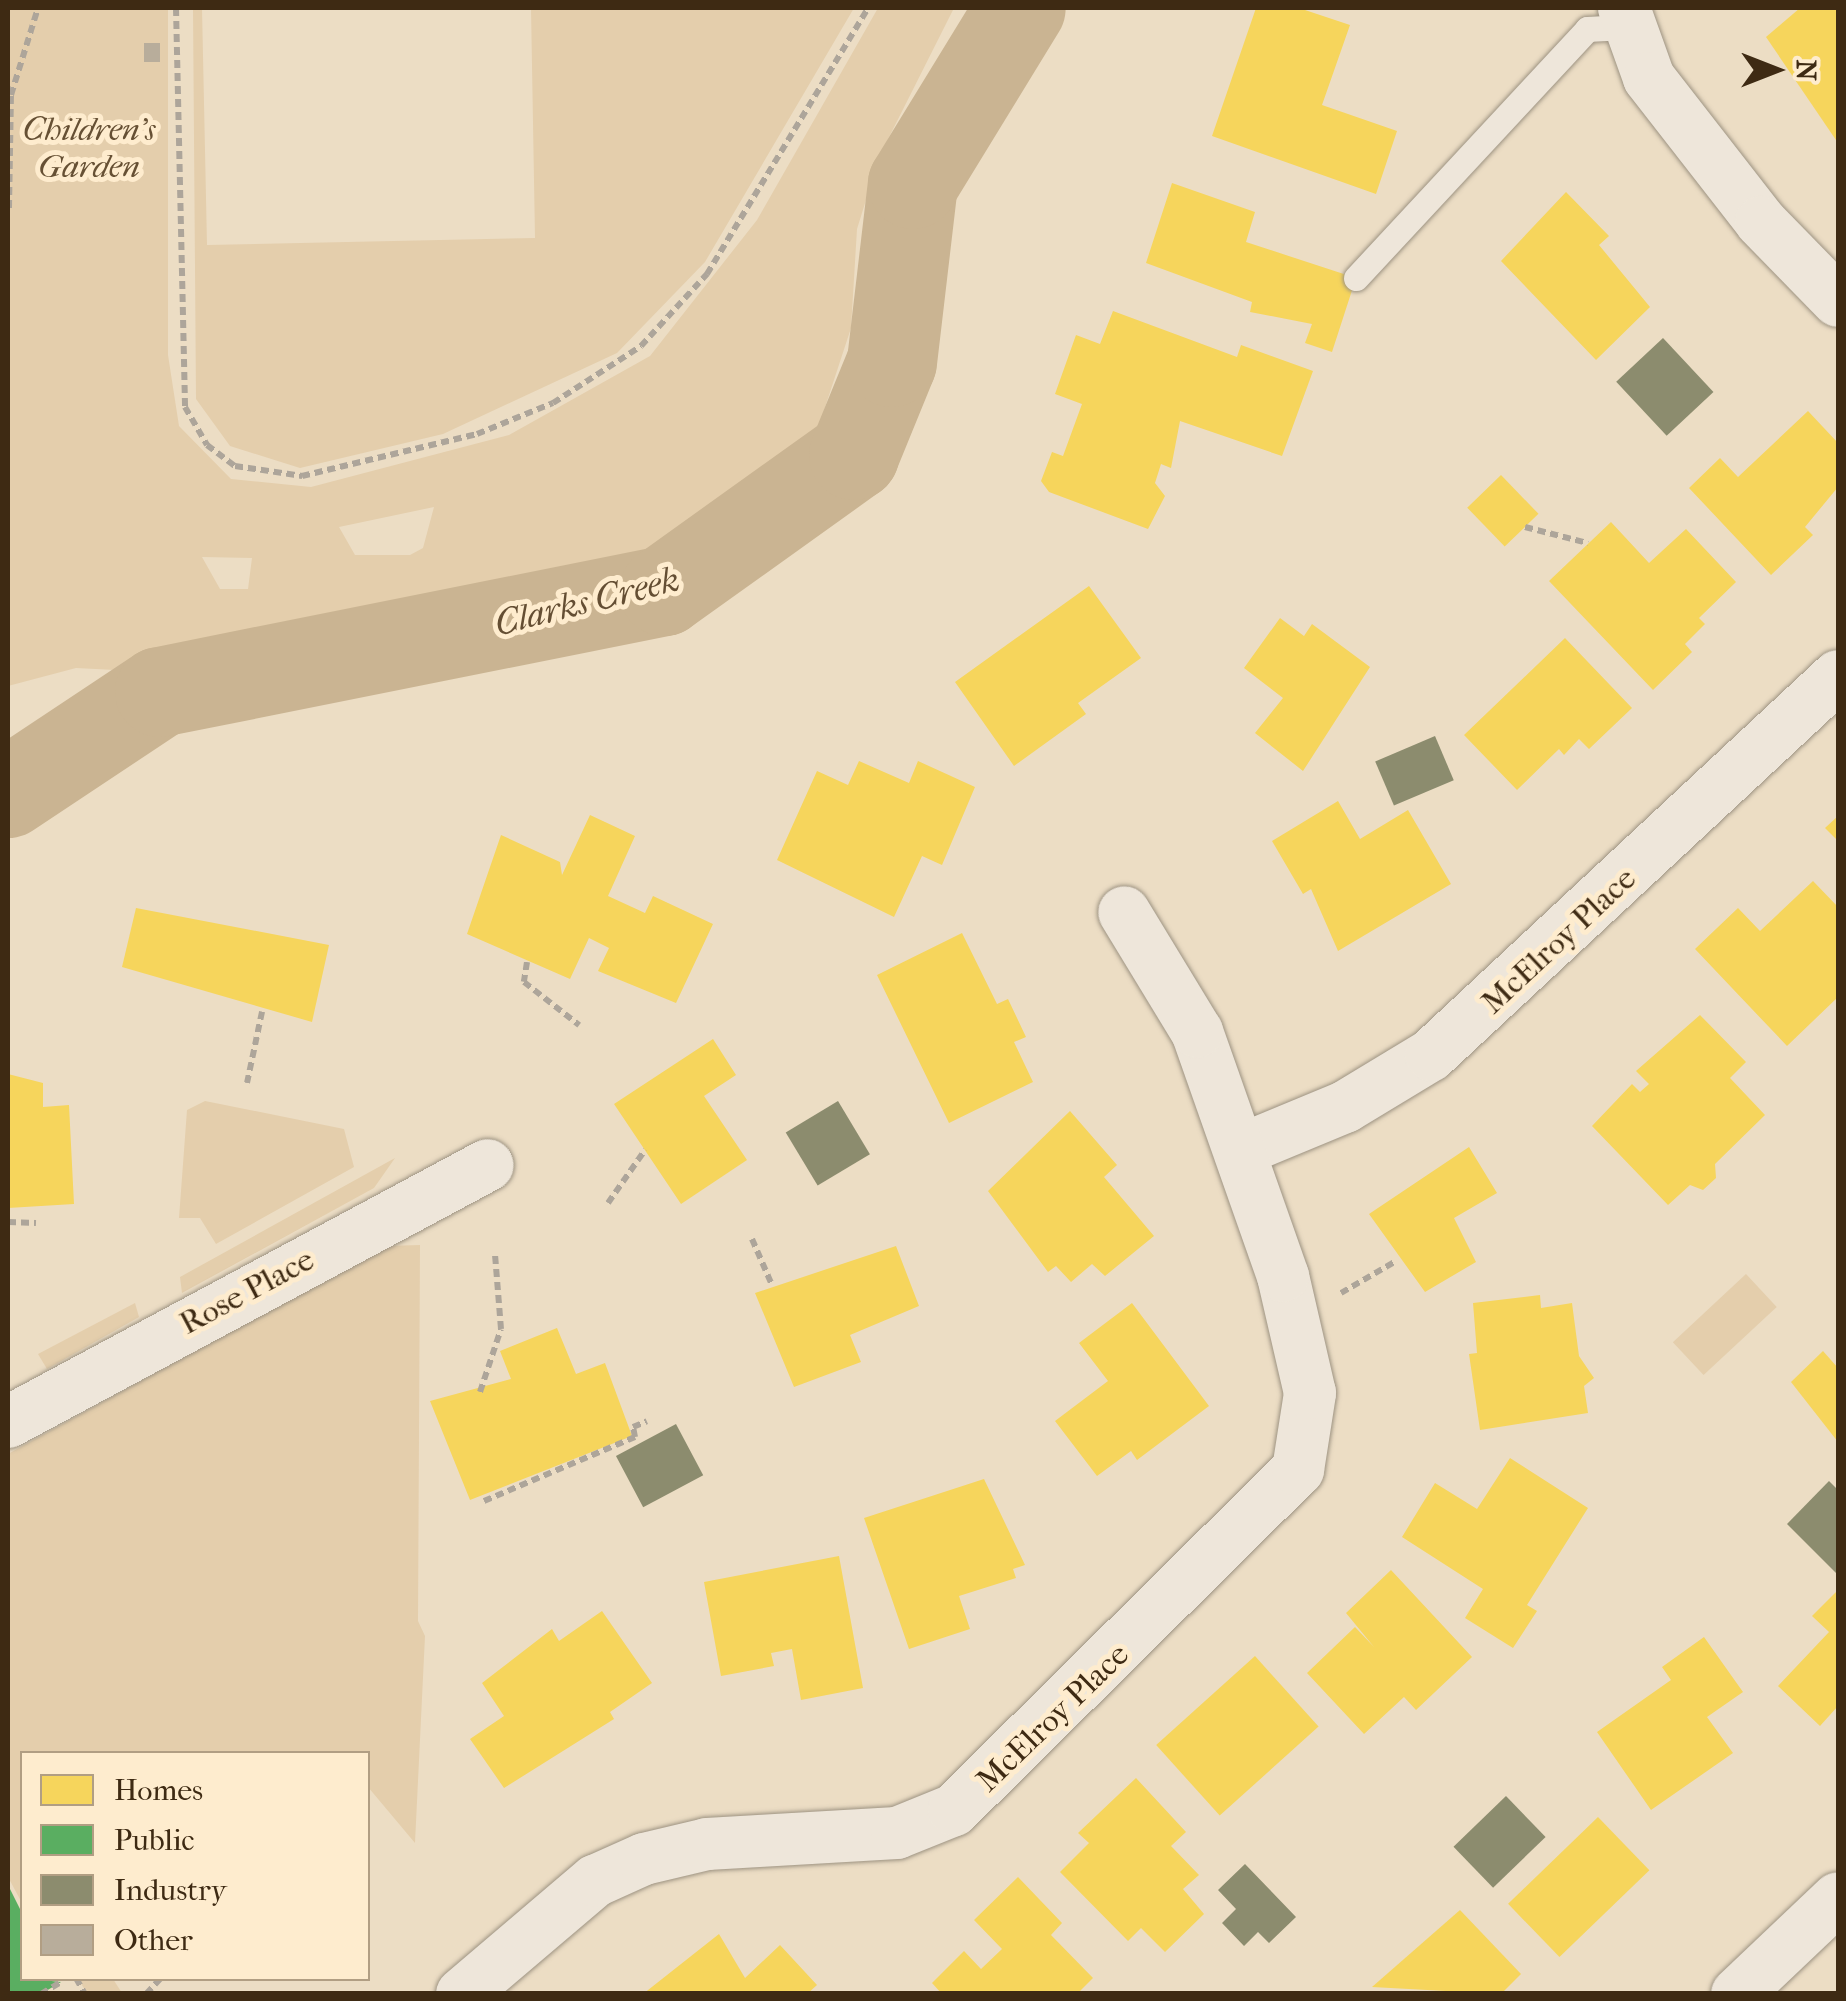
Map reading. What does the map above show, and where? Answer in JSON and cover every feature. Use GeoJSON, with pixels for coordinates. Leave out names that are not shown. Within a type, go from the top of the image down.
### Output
{"type":"FeatureCollection","features":[{"type":"Feature","properties":{"kind":"street"},"geometry":{"type":"LineString","coordinates":[[1624,17],[1703,150],[1838,302]]}},
{"type":"Feature","properties":{"kind":"street","name":"McElroy Place"},"geometry":{"type":"LineString","coordinates":[[1240,1150],[1344,1107],[1431,1055],[1838,676]]}},
{"type":"Feature","properties":{"kind":"street","name":"McElroy Place"},"geometry":{"type":"LineString","coordinates":[[462,1994],[595,1881],[644,1858],[707,1844],[897,1833],[954,1810],[1267,1509],[1298,1470],[1310,1394],[1240,1150],[1197,1032],[1124,912]]}},
{"type":"Feature","properties":{"kind":"street","name":"Rose Place"},"geometry":{"type":"LineString","coordinates":[[8,1422],[488,1166]]}},
{"type":"Feature","properties":{"kind":"street"},"geometry":{"type":"LineString","coordinates":[[1737,1994],[1838,1898]]}},
{"type":"Feature","properties":{"kind":"lane"},"geometry":{"type":"LineString","coordinates":[[1356,278],[1587,29],[1624,17]]}},
{"type":"Feature","properties":{"kind":"path"},"geometry":{"type":"LineString","coordinates":[[9,208],[8,150],[17,62],[38,8]]}},
{"type":"Feature","properties":{"kind":"path"},"geometry":{"type":"LineString","coordinates":[[176,8],[185,406],[207,445],[234,466],[302,476],[477,434],[553,403],[641,346],[707,274],[868,8]]}},
{"type":"Feature","properties":{"kind":"path"},"geometry":{"type":"LineString","coordinates":[[1525,527],[1588,543]]}},
{"type":"Feature","properties":{"kind":"path"},"geometry":{"type":"LineString","coordinates":[[527,962],[524,982],[579,1025]]}},
{"type":"Feature","properties":{"kind":"path"},"geometry":{"type":"LineString","coordinates":[[247,1083],[262,1012]]}},
{"type":"Feature","properties":{"kind":"path"},"geometry":{"type":"LineString","coordinates":[[608,1203],[645,1150]]}},
{"type":"Feature","properties":{"kind":"path"},"geometry":{"type":"LineString","coordinates":[[8,1222],[36,1224]]}},
{"type":"Feature","properties":{"kind":"path"},"geometry":{"type":"LineString","coordinates":[[752,1239],[772,1286]]}},
{"type":"Feature","properties":{"kind":"path"},"geometry":{"type":"LineString","coordinates":[[480,1392],[501,1329],[495,1254]]}},
{"type":"Feature","properties":{"kind":"path"},"geometry":{"type":"LineString","coordinates":[[1339,1294],[1396,1261]]}},
{"type":"Feature","properties":{"kind":"path"},"geometry":{"type":"LineString","coordinates":[[484,1501],[635,1438],[634,1427],[648,1421]]}},
{"type":"Feature","properties":{"kind":"path"},"geometry":{"type":"LineString","coordinates":[[40,1994],[61,1982]]}},
{"type":"Feature","properties":{"kind":"green space","name":"Children's Garden"},"geometry":{"type":"Polygon","coordinates":[[[8,8],[168,8],[168,355],[179,426],[231,479],[311,487],[509,435],[650,356],[757,220],[878,8],[954,8],[880,155],[857,229],[851,328],[813,444],[744,498],[646,560],[154,672],[76,668],[8,686],[8,8]],[[434,507],[339,527],[355,555],[410,555],[423,548],[434,507]],[[202,557],[220,589],[248,589],[252,558],[202,557]]]}},
{"type":"Feature","properties":{"kind":"green space"},"geometry":{"type":"Polygon","coordinates":[[[193,8],[202,8],[207,245],[535,238],[531,8],[854,8],[705,262],[617,353],[443,434],[300,468],[230,446],[196,399],[193,8]]]}},
{"type":"Feature","properties":{"kind":"green space"},"geometry":{"type":"Polygon","coordinates":[[[205,1101],[344,1129],[354,1167],[216,1244],[200,1218],[179,1218],[187,1110],[205,1101]]]}},
{"type":"Feature","properties":{"kind":"green space"},"geometry":{"type":"Polygon","coordinates":[[[395,1158],[374,1188],[182,1293],[180,1277],[395,1158]]]}},
{"type":"Feature","properties":{"kind":"green space"},"geometry":{"type":"Polygon","coordinates":[[[420,1245],[418,1621],[425,1636],[415,1843],[370,1789],[370,1751],[20,1751],[20,1899],[8,1877],[8,1454],[387,1246],[420,1245]]]}},
{"type":"Feature","properties":{"kind":"green space"},"geometry":{"type":"Polygon","coordinates":[[[1746,1274],[1777,1307],[1704,1375],[1673,1342],[1746,1274]]]}},
{"type":"Feature","properties":{"kind":"green space"},"geometry":{"type":"Polygon","coordinates":[[[135,1303],[139,1317],[47,1369],[38,1354],[135,1303]]]}},
{"type":"Feature","properties":{"kind":"green space"},"geometry":{"type":"Polygon","coordinates":[[[79,1981],[114,1981],[122,1993],[87,1993],[79,1981]]]}},
{"type":"Feature","properties":{"kind":"building: Homes"},"geometry":{"type":"Polygon","coordinates":[[[1256,8],[1299,8],[1350,25],[1322,105],[1397,131],[1376,194],[1212,136],[1256,8]]]}},
{"type":"Feature","properties":{"kind":"building: Homes"},"geometry":{"type":"Polygon","coordinates":[[[1800,8],[1838,9],[1838,143],[1766,37],[1800,8]]]}},
{"type":"Feature","properties":{"kind":"building: Homes"},"geometry":{"type":"Polygon","coordinates":[[[1172,183],[1255,212],[1246,242],[1356,278],[1332,352],[1305,343],[1312,324],[1250,312],[1252,302],[1146,263],[1172,183]]]}},
{"type":"Feature","properties":{"kind":"building: Homes"},"geometry":{"type":"Polygon","coordinates":[[[1566,192],[1609,236],[1599,245],[1650,307],[1596,360],[1501,261],[1566,192]]]}},
{"type":"Feature","properties":{"kind":"building: Homes"},"geometry":{"type":"Polygon","coordinates":[[[1113,311],[1237,357],[1241,345],[1313,371],[1282,456],[1180,421],[1171,468],[1161,464],[1155,483],[1165,496],[1148,529],[1049,492],[1041,481],[1052,452],[1063,456],[1082,404],[1055,394],[1076,335],[1100,344],[1113,311]]]}},
{"type":"Feature","properties":{"kind":"building: Homes"},"geometry":{"type":"Polygon","coordinates":[[[1808,411],[1838,443],[1838,487],[1805,527],[1813,535],[1771,575],[1689,488],[1720,458],[1738,477],[1808,411]]]}},
{"type":"Feature","properties":{"kind":"building: Homes"},"geometry":{"type":"Polygon","coordinates":[[[1501,475],[1539,514],[1505,546],[1467,508],[1501,475]]]}},
{"type":"Feature","properties":{"kind":"building: Homes"},"geometry":{"type":"Polygon","coordinates":[[[1611,522],[1649,563],[1686,529],[1736,582],[1699,618],[1705,624],[1685,644],[1692,652],[1653,690],[1549,581],[1611,522]]]}},
{"type":"Feature","properties":{"kind":"building: Homes"},"geometry":{"type":"Polygon","coordinates":[[[1089,586],[1141,658],[1078,703],[1086,714],[1014,766],[955,682],[1089,586]]]}},
{"type":"Feature","properties":{"kind":"building: Homes"},"geometry":{"type":"Polygon","coordinates":[[[1280,618],[1304,636],[1312,624],[1370,667],[1303,771],[1255,733],[1283,698],[1244,668],[1280,618]]]}},
{"type":"Feature","properties":{"kind":"building: Homes"},"geometry":{"type":"Polygon","coordinates":[[[1565,638],[1632,708],[1589,749],[1579,739],[1564,755],[1559,749],[1517,790],[1464,735],[1565,638]]]}},
{"type":"Feature","properties":{"kind":"building: Homes"},"geometry":{"type":"Polygon","coordinates":[[[859,761],[909,783],[918,761],[975,787],[942,865],[922,856],[894,917],[777,860],[817,771],[848,785],[859,761]]]}},
{"type":"Feature","properties":{"kind":"building: Homes"},"geometry":{"type":"Polygon","coordinates":[[[1338,801],[1360,839],[1408,810],[1451,884],[1338,951],[1311,889],[1303,894],[1272,841],[1338,801]]]}},
{"type":"Feature","properties":{"kind":"building: Homes"},"geometry":{"type":"Polygon","coordinates":[[[590,815],[635,836],[608,896],[645,913],[653,896],[713,924],[676,1003],[598,971],[609,948],[589,938],[570,979],[467,934],[501,835],[560,862],[562,875],[590,815]]]}},
{"type":"Feature","properties":{"kind":"building: Homes"},"geometry":{"type":"Polygon","coordinates":[[[1838,816],[1838,841],[1825,828],[1838,816]]]}},
{"type":"Feature","properties":{"kind":"building: Homes"},"geometry":{"type":"Polygon","coordinates":[[[1813,881],[1838,907],[1838,997],[1787,1046],[1695,949],[1738,908],[1760,931],[1813,881]]]}},
{"type":"Feature","properties":{"kind":"building: Homes"},"geometry":{"type":"Polygon","coordinates":[[[136,908],[329,945],[312,1022],[122,967],[136,908]]]}},
{"type":"Feature","properties":{"kind":"building: Homes"},"geometry":{"type":"Polygon","coordinates":[[[962,933],[997,1004],[1008,999],[1026,1037],[1014,1042],[1033,1082],[949,1123],[877,975],[962,933]]]}},
{"type":"Feature","properties":{"kind":"building: Homes"},"geometry":{"type":"Polygon","coordinates":[[[1700,1015],[1746,1062],[1730,1078],[1765,1115],[1715,1164],[1716,1178],[1703,1190],[1690,1185],[1668,1205],[1592,1126],[1632,1084],[1640,1092],[1649,1084],[1636,1071],[1700,1015]]]}},
{"type":"Feature","properties":{"kind":"building: Homes"},"geometry":{"type":"Polygon","coordinates":[[[713,1039],[736,1075],[704,1096],[747,1160],[681,1204],[614,1104],[713,1039]]]}},
{"type":"Feature","properties":{"kind":"building: Homes"},"geometry":{"type":"Polygon","coordinates":[[[8,1074],[43,1083],[43,1107],[69,1105],[74,1204],[8,1208],[8,1074]]]}},
{"type":"Feature","properties":{"kind":"building: Homes"},"geometry":{"type":"Polygon","coordinates":[[[1070,1111],[1117,1165],[1104,1177],[1154,1236],[1105,1276],[1092,1264],[1071,1282],[1056,1266],[1048,1272],[988,1191],[1070,1111]]]}},
{"type":"Feature","properties":{"kind":"building: Homes"},"geometry":{"type":"Polygon","coordinates":[[[1469,1147],[1497,1193],[1454,1218],[1476,1262],[1425,1292],[1369,1214],[1469,1147]]]}},
{"type":"Feature","properties":{"kind":"building: Homes"},"geometry":{"type":"Polygon","coordinates":[[[896,1246],[919,1306],[850,1335],[861,1362],[794,1387],[755,1293],[896,1246]]]}},
{"type":"Feature","properties":{"kind":"building: Homes"},"geometry":{"type":"Polygon","coordinates":[[[1540,1295],[1541,1308],[1572,1303],[1579,1356],[1594,1378],[1584,1386],[1588,1413],[1480,1430],[1469,1354],[1477,1353],[1473,1303],[1540,1295]]]}},
{"type":"Feature","properties":{"kind":"building: Homes"},"geometry":{"type":"Polygon","coordinates":[[[1132,1303],[1209,1406],[1137,1460],[1131,1451],[1097,1476],[1055,1421],[1108,1381],[1079,1343],[1132,1303]]]}},
{"type":"Feature","properties":{"kind":"building: Homes"},"geometry":{"type":"Polygon","coordinates":[[[557,1328],[576,1374],[605,1363],[632,1436],[470,1500],[430,1401],[511,1379],[500,1351],[557,1328]]]}},
{"type":"Feature","properties":{"kind":"building: Homes"},"geometry":{"type":"Polygon","coordinates":[[[1823,1351],[1838,1368],[1838,1442],[1791,1382],[1823,1351]]]}},
{"type":"Feature","properties":{"kind":"building: Homes"},"geometry":{"type":"Polygon","coordinates":[[[1510,1458],[1588,1508],[1527,1605],[1537,1611],[1513,1648],[1465,1618],[1483,1589],[1402,1537],[1435,1483],[1477,1509],[1510,1458]]]}},
{"type":"Feature","properties":{"kind":"building: Homes"},"geometry":{"type":"Polygon","coordinates":[[[984,1479],[1025,1565],[1013,1569],[1016,1578],[959,1596],[970,1629],[909,1649],[864,1518],[984,1479]]]}},
{"type":"Feature","properties":{"kind":"building: Homes"},"geometry":{"type":"Polygon","coordinates":[[[839,1556],[863,1688],[801,1700],[792,1649],[771,1653],[774,1666],[721,1676],[704,1582],[839,1556]]]}},
{"type":"Feature","properties":{"kind":"building: Homes"},"geometry":{"type":"Polygon","coordinates":[[[1391,1570],[1472,1657],[1416,1710],[1404,1697],[1364,1734],[1307,1673],[1355,1627],[1374,1647],[1346,1613],[1391,1570]]]}},
{"type":"Feature","properties":{"kind":"building: Homes"},"geometry":{"type":"Polygon","coordinates":[[[1838,1590],[1838,1706],[1820,1726],[1778,1686],[1829,1632],[1812,1616],[1838,1590]]]}},
{"type":"Feature","properties":{"kind":"building: Homes"},"geometry":{"type":"Polygon","coordinates":[[[602,1611],[652,1683],[610,1712],[614,1719],[504,1788],[470,1739],[504,1716],[482,1683],[552,1629],[559,1641],[602,1611]]]}},
{"type":"Feature","properties":{"kind":"building: Homes"},"geometry":{"type":"Polygon","coordinates":[[[1704,1637],[1743,1692],[1707,1717],[1733,1753],[1651,1810],[1597,1732],[1671,1680],[1662,1667],[1704,1637]]]}},
{"type":"Feature","properties":{"kind":"building: Homes"},"geometry":{"type":"Polygon","coordinates":[[[1255,1656],[1319,1727],[1220,1816],[1156,1745],[1255,1656]]]}},
{"type":"Feature","properties":{"kind":"building: Homes"},"geometry":{"type":"Polygon","coordinates":[[[1136,1778],[1186,1832],[1171,1846],[1199,1875],[1183,1889],[1204,1914],[1165,1952],[1141,1928],[1128,1941],[1060,1872],[1089,1843],[1078,1833],[1136,1778]]]}},
{"type":"Feature","properties":{"kind":"building: Homes"},"geometry":{"type":"Polygon","coordinates":[[[1598,1817],[1649,1870],[1559,1957],[1508,1904],[1598,1817]]]}},
{"type":"Feature","properties":{"kind":"building: Homes"},"geometry":{"type":"Polygon","coordinates":[[[1018,1877],[1062,1923],[1051,1935],[1093,1978],[1077,1994],[942,1994],[932,1983],[964,1951],[981,1969],[1002,1949],[974,1920],[1018,1877]]]}},
{"type":"Feature","properties":{"kind":"building: Homes"},"geometry":{"type":"Polygon","coordinates":[[[1460,1910],[1521,1974],[1501,1994],[1372,1987],[1460,1910]]]}},
{"type":"Feature","properties":{"kind":"building: Homes"},"geometry":{"type":"Polygon","coordinates":[[[719,1934],[745,1978],[780,1945],[817,1985],[807,1994],[643,1994],[719,1934]]]}},
{"type":"Feature","properties":{"kind":"building: Public"},"geometry":{"type":"Polygon","coordinates":[[[8,1885],[20,1909],[20,1981],[61,1982],[41,1994],[8,1994],[8,1885]]]}},
{"type":"Feature","properties":{"kind":"building: Industry"},"geometry":{"type":"Polygon","coordinates":[[[1663,338],[1713,392],[1667,436],[1616,382],[1663,338]]]}},
{"type":"Feature","properties":{"kind":"building: Industry"},"geometry":{"type":"Polygon","coordinates":[[[1435,736],[1454,780],[1394,806],[1375,761],[1435,736]]]}},
{"type":"Feature","properties":{"kind":"building: Industry"},"geometry":{"type":"Polygon","coordinates":[[[838,1101],[870,1154],[818,1186],[786,1132],[838,1101]]]}},
{"type":"Feature","properties":{"kind":"building: Industry"},"geometry":{"type":"Polygon","coordinates":[[[676,1424],[703,1475],[643,1507],[616,1456],[676,1424]]]}},
{"type":"Feature","properties":{"kind":"building: Industry"},"geometry":{"type":"Polygon","coordinates":[[[1829,1481],[1838,1490],[1838,1575],[1787,1524],[1829,1481]]]}},
{"type":"Feature","properties":{"kind":"building: Industry"},"geometry":{"type":"Polygon","coordinates":[[[1506,1796],[1546,1837],[1493,1888],[1453,1847],[1506,1796]]]}},
{"type":"Feature","properties":{"kind":"building: Industry"},"geometry":{"type":"Polygon","coordinates":[[[1245,1864],[1296,1917],[1269,1943],[1258,1932],[1244,1946],[1222,1923],[1236,1909],[1218,1890],[1245,1864]]]}},
{"type":"Feature","properties":{"kind":"building: Other"},"geometry":{"type":"Polygon","coordinates":[[[144,43],[160,43],[160,62],[144,62],[144,43]]]}},
{"type":"Feature","properties":{"kind":"waterway","name":"Clarks Creek"},"geometry":{"type":"LineString","coordinates":[[8,793],[160,692],[664,591],[854,455],[892,362],[913,184],[1021,8]]}}]}
